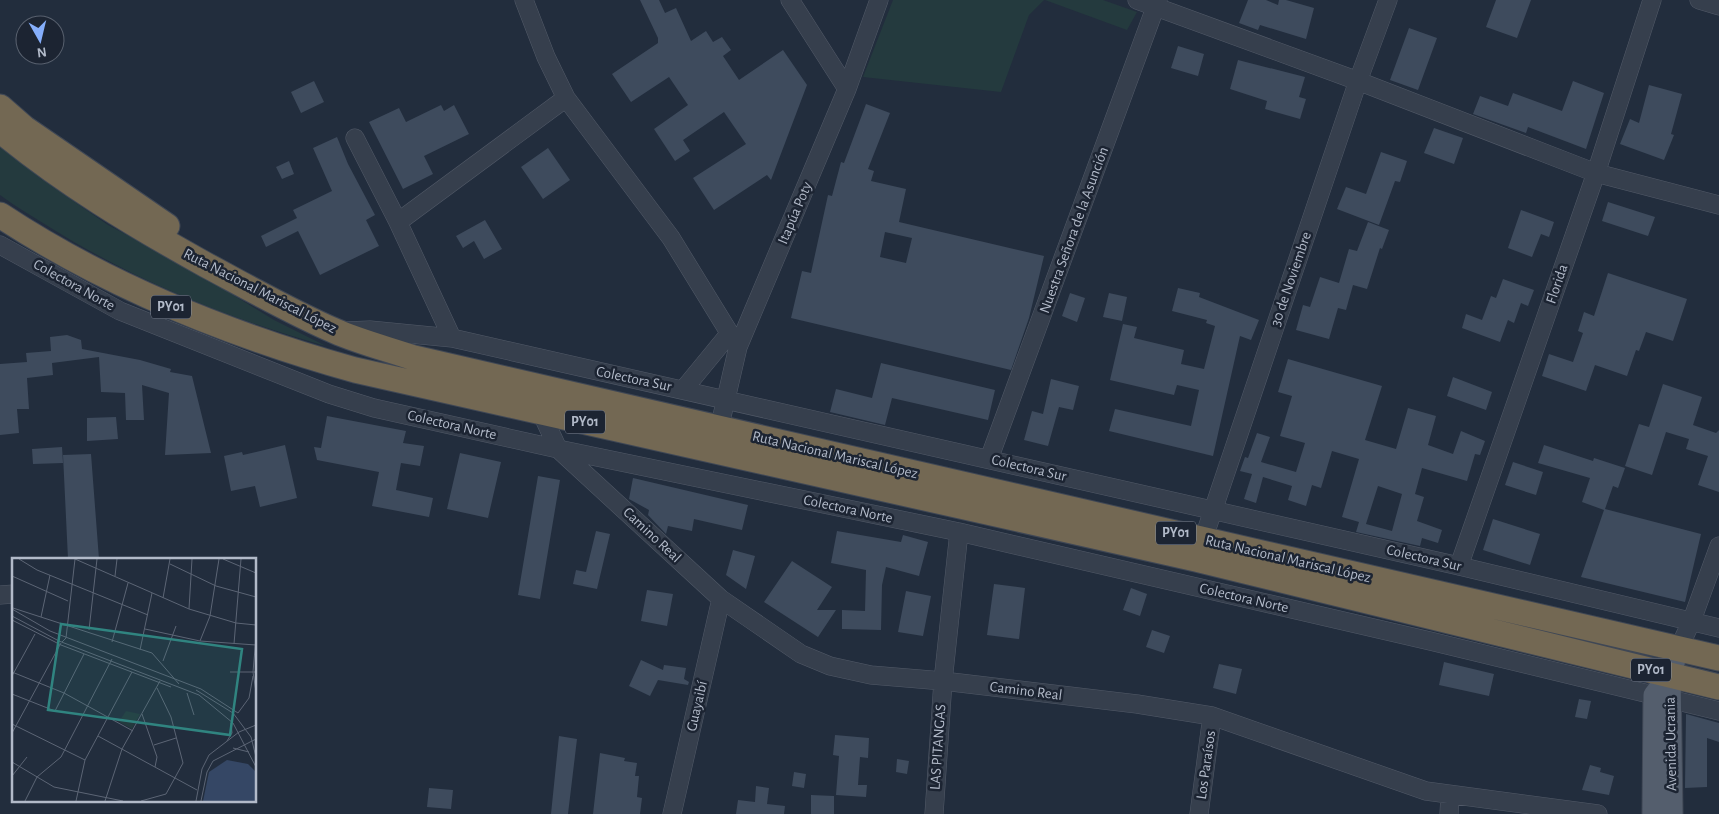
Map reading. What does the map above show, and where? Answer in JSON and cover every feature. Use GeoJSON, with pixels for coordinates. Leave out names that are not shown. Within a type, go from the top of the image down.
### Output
{"type":"FeatureCollection","features":[{"type":"Feature","properties":{"kind":"highway"},"geometry":{"type":"LineString","coordinates":[[0,107],[24,128],[166,225],[192,257]]}},
{"type":"Feature","properties":{"kind":"highway","name":"Ruta Nacional Mariscal López"},"geometry":{"type":"LineString","coordinates":[[0,130],[42,165],[105,207],[268,299],[336,331],[414,358],[720,429],[1200,549],[1665,689],[1719,688]]}},
{"type":"Feature","properties":{"kind":"highway","name":"Ruta Nacional Mariscal López"},"geometry":{"type":"LineString","coordinates":[[0,214],[67,255],[166,305],[258,341],[355,370],[541,412],[1679,648],[1719,658]]}},
{"type":"Feature","properties":{"kind":"main road","name":"Avenida Ucrania"},"geometry":{"type":"LineString","coordinates":[[1653,814],[1665,689],[1679,648]]}},
{"type":"Feature","properties":{"kind":"main road","name":"Avenida Ucrania"},"geometry":{"type":"LineString","coordinates":[[1665,689],[1672,814]]}},
{"type":"Feature","properties":{"kind":"street"},"geometry":{"type":"LineString","coordinates":[[524,0],[546,57],[566,98],[671,238],[734,340],[683,390]]}},
{"type":"Feature","properties":{"kind":"street"},"geometry":{"type":"LineString","coordinates":[[790,0],[847,89]]}},
{"type":"Feature","properties":{"kind":"street","name":"Itapúa Poty"},"geometry":{"type":"LineString","coordinates":[[720,429],[734,340],[847,89],[879,0]]}},
{"type":"Feature","properties":{"kind":"street"},"geometry":{"type":"LineString","coordinates":[[1137,0],[1157,4],[1596,173],[1719,205]]}},
{"type":"Feature","properties":{"kind":"street","name":"30 de Noviembre"},"geometry":{"type":"LineString","coordinates":[[1200,549],[1358,81],[1388,0]]}},
{"type":"Feature","properties":{"kind":"street","name":"Florida"},"geometry":{"type":"LineString","coordinates":[[1459,566],[1596,173],[1652,0]]}},
{"type":"Feature","properties":{"kind":"street"},"geometry":{"type":"LineString","coordinates":[[1699,0],[1719,6]]}},
{"type":"Feature","properties":{"kind":"street","name":"Nuestra Señora de la Asunción"},"geometry":{"type":"LineString","coordinates":[[989,459],[1157,4]]}},
{"type":"Feature","properties":{"kind":"street"},"geometry":{"type":"LineString","coordinates":[[398,222],[566,98]]}},
{"type":"Feature","properties":{"kind":"street"},"geometry":{"type":"LineString","coordinates":[[355,138],[398,222],[452,338]]}},
{"type":"Feature","properties":{"kind":"street","name":"Colectora Norte"},"geometry":{"type":"LineString","coordinates":[[0,245],[120,311],[329,394],[374,408],[558,449],[959,532],[1430,640],[1665,689],[1719,711]]}},
{"type":"Feature","properties":{"kind":"street","name":"Colectora Sur"},"geometry":{"type":"LineString","coordinates":[[336,331],[370,330],[452,338],[1459,566],[1692,620],[1719,628]]}},
{"type":"Feature","properties":{"kind":"street"},"geometry":{"type":"LineString","coordinates":[[585,398],[592,370]]}},
{"type":"Feature","properties":{"kind":"street","name":"Camino Real"},"geometry":{"type":"LineString","coordinates":[[541,412],[558,449],[721,599],[802,654],[830,666],[871,674],[1137,704],[1212,716],[1426,790],[1598,814]]}},
{"type":"Feature","properties":{"kind":"street","name":"LAS PITANGAS"},"geometry":{"type":"LineString","coordinates":[[934,814],[943,681],[959,532]]}},
{"type":"Feature","properties":{"kind":"street","name":"Avenida Ucrania"},"geometry":{"type":"LineString","coordinates":[[1679,648],[1692,620],[1719,546]]}},
{"type":"Feature","properties":{"kind":"street","name":"Guayaibí"},"geometry":{"type":"LineString","coordinates":[[672,814],[721,599]]}},
{"type":"Feature","properties":{"kind":"street","name":"Los Paraísos"},"geometry":{"type":"LineString","coordinates":[[1200,814],[1212,716]]}},
{"type":"Feature","properties":{"kind":"street"},"geometry":{"type":"LineString","coordinates":[[1449,814],[1450,794]]}},
{"type":"Feature","properties":{"kind":"green space"},"geometry":{"type":"Polygon","coordinates":[[[893,0],[1044,0],[1029,15],[1001,92],[863,77],[893,0]]]}},
{"type":"Feature","properties":{"kind":"green space"},"geometry":{"type":"Polygon","coordinates":[[[1045,0],[1103,0],[1137,12],[1127,30],[1045,0]]]}},
{"type":"Feature","properties":{"kind":"green space"},"geometry":{"type":"Polygon","coordinates":[[[0,143],[39,177],[108,225],[183,264],[274,320],[326,346],[254,324],[184,297],[116,265],[51,228],[0,195],[0,143]]]}},
{"type":"Feature","properties":{"kind":"building"},"geometry":{"type":"Polygon","coordinates":[[[640,0],[659,0],[665,13],[676,8],[691,41],[706,31],[713,42],[722,37],[731,50],[723,56],[739,80],[783,50],[807,85],[771,180],[767,175],[714,210],[693,178],[746,144],[724,112],[683,140],[690,151],[675,161],[654,129],[688,105],[669,77],[631,102],[612,74],[658,43],[658,38],[640,0]]]}},
{"type":"Feature","properties":{"kind":"building"},"geometry":{"type":"Polygon","coordinates":[[[1248,0],[1266,0],[1278,5],[1279,0],[1286,0],[1314,8],[1306,39],[1260,25],[1258,30],[1239,23],[1248,0]]]}},
{"type":"Feature","properties":{"kind":"building"},"geometry":{"type":"Polygon","coordinates":[[[1496,0],[1531,0],[1517,38],[1486,27],[1496,0]]]}},
{"type":"Feature","properties":{"kind":"building"},"geometry":{"type":"Polygon","coordinates":[[[1409,28],[1437,38],[1418,90],[1390,80],[1409,28]]]}},
{"type":"Feature","properties":{"kind":"building"},"geometry":{"type":"Polygon","coordinates":[[[1178,46],[1204,54],[1198,76],[1171,68],[1178,46]]]}},
{"type":"Feature","properties":{"kind":"building"},"geometry":{"type":"Polygon","coordinates":[[[1238,60],[1305,77],[1299,97],[1306,99],[1300,119],[1265,109],[1267,101],[1230,89],[1238,60]]]}},
{"type":"Feature","properties":{"kind":"building"},"geometry":{"type":"Polygon","coordinates":[[[314,81],[324,102],[301,113],[291,92],[314,81]]]}},
{"type":"Feature","properties":{"kind":"building"},"geometry":{"type":"Polygon","coordinates":[[[1573,81],[1604,93],[1586,149],[1528,127],[1526,133],[1473,114],[1480,96],[1508,106],[1513,93],[1562,111],[1573,81]]]}},
{"type":"Feature","properties":{"kind":"building"},"geometry":{"type":"Polygon","coordinates":[[[1649,85],[1682,94],[1671,134],[1674,135],[1664,160],[1620,144],[1630,119],[1639,123],[1649,85]]]}},
{"type":"Feature","properties":{"kind":"building"},"geometry":{"type":"Polygon","coordinates":[[[866,104],[890,113],[868,169],[874,171],[871,181],[906,189],[899,222],[1044,256],[1029,318],[1011,370],[791,318],[802,271],[811,273],[828,195],[832,196],[841,162],[844,163],[866,104]],[[885,232],[880,257],[906,263],[912,238],[885,232]]]}},
{"type":"Feature","properties":{"kind":"building"},"geometry":{"type":"Polygon","coordinates":[[[441,105],[444,111],[454,105],[469,134],[424,156],[433,174],[403,189],[369,122],[399,108],[406,122],[441,105]]]}},
{"type":"Feature","properties":{"kind":"building"},"geometry":{"type":"Polygon","coordinates":[[[1434,128],[1463,138],[1454,164],[1424,153],[1434,128]]]}},
{"type":"Feature","properties":{"kind":"building"},"geometry":{"type":"Polygon","coordinates":[[[337,137],[348,164],[375,215],[366,220],[379,246],[320,275],[298,231],[266,247],[261,236],[297,218],[293,210],[332,191],[313,148],[337,137]]]}},
{"type":"Feature","properties":{"kind":"building"},"geometry":{"type":"Polygon","coordinates":[[[548,148],[570,180],[543,199],[521,167],[548,148]]]}},
{"type":"Feature","properties":{"kind":"building"},"geometry":{"type":"Polygon","coordinates":[[[1381,152],[1407,161],[1400,182],[1395,181],[1379,225],[1337,209],[1346,187],[1366,194],[1381,152]]]}},
{"type":"Feature","properties":{"kind":"building"},"geometry":{"type":"Polygon","coordinates":[[[289,161],[294,174],[282,179],[276,167],[289,161]]]}},
{"type":"Feature","properties":{"kind":"building"},"geometry":{"type":"Polygon","coordinates":[[[1608,202],[1655,217],[1648,236],[1602,221],[1608,202]]]}},
{"type":"Feature","properties":{"kind":"building"},"geometry":{"type":"Polygon","coordinates":[[[1521,210],[1554,222],[1549,237],[1541,234],[1532,257],[1508,248],[1521,210]]]}},
{"type":"Feature","properties":{"kind":"building"},"geometry":{"type":"Polygon","coordinates":[[[485,220],[502,249],[484,259],[474,241],[463,248],[456,236],[485,220]]]}},
{"type":"Feature","properties":{"kind":"building"},"geometry":{"type":"Polygon","coordinates":[[[1368,222],[1389,230],[1382,249],[1380,248],[1367,289],[1353,285],[1346,310],[1338,308],[1329,339],[1296,330],[1303,305],[1310,307],[1320,277],[1339,283],[1349,249],[1357,251],[1368,222]]]}},
{"type":"Feature","properties":{"kind":"building"},"geometry":{"type":"Polygon","coordinates":[[[1608,273],[1687,299],[1673,341],[1646,332],[1639,351],[1636,350],[1627,376],[1595,365],[1586,391],[1542,376],[1549,354],[1573,362],[1583,333],[1578,331],[1584,312],[1594,316],[1608,273]]]}},
{"type":"Feature","properties":{"kind":"building"},"geometry":{"type":"Polygon","coordinates":[[[1503,279],[1534,290],[1528,306],[1521,303],[1514,323],[1508,320],[1500,342],[1462,328],[1466,314],[1482,320],[1491,296],[1496,298],[1503,279]]]}},
{"type":"Feature","properties":{"kind":"building"},"geometry":{"type":"Polygon","coordinates":[[[1178,288],[1200,293],[1199,297],[1259,320],[1251,340],[1240,336],[1213,456],[1109,431],[1115,409],[1191,426],[1199,390],[1177,385],[1174,395],[1110,380],[1123,324],[1137,327],[1134,338],[1184,350],[1181,364],[1204,369],[1215,326],[1206,323],[1207,320],[1172,311],[1178,288]]]}},
{"type":"Feature","properties":{"kind":"building"},"geometry":{"type":"Polygon","coordinates":[[[1070,293],[1085,298],[1077,322],[1062,316],[1070,293]]]}},
{"type":"Feature","properties":{"kind":"building"},"geometry":{"type":"Polygon","coordinates":[[[1109,293],[1127,297],[1122,321],[1103,317],[1109,293]]]}},
{"type":"Feature","properties":{"kind":"building"},"geometry":{"type":"Polygon","coordinates":[[[67,335],[81,340],[82,349],[140,360],[171,369],[170,372],[192,376],[211,453],[165,455],[169,393],[142,385],[144,420],[126,420],[125,393],[101,392],[99,357],[52,363],[53,375],[27,378],[29,409],[17,409],[19,433],[0,435],[0,364],[27,362],[26,353],[51,351],[50,337],[67,335]]]}},
{"type":"Feature","properties":{"kind":"building"},"geometry":{"type":"Polygon","coordinates":[[[1288,359],[1382,386],[1365,440],[1396,449],[1408,408],[1436,416],[1428,445],[1453,454],[1461,431],[1485,441],[1480,455],[1475,454],[1467,481],[1422,468],[1415,494],[1424,497],[1417,521],[1442,530],[1438,543],[1422,538],[1420,546],[1356,532],[1359,522],[1342,517],[1359,459],[1332,451],[1321,488],[1312,485],[1306,506],[1288,500],[1292,486],[1263,477],[1256,503],[1244,499],[1252,474],[1240,471],[1245,457],[1248,458],[1257,433],[1270,437],[1261,462],[1296,472],[1305,443],[1280,436],[1292,396],[1278,392],[1288,359]],[[1378,486],[1366,524],[1392,531],[1402,494],[1378,486]]]}},
{"type":"Feature","properties":{"kind":"building"},"geometry":{"type":"Polygon","coordinates":[[[881,363],[995,390],[988,420],[892,398],[885,425],[830,412],[836,389],[872,398],[881,363]]]}},
{"type":"Feature","properties":{"kind":"building"},"geometry":{"type":"Polygon","coordinates":[[[1453,377],[1492,392],[1486,410],[1447,396],[1453,377]]]}},
{"type":"Feature","properties":{"kind":"building"},"geometry":{"type":"Polygon","coordinates":[[[1051,379],[1079,386],[1073,410],[1059,407],[1048,446],[1024,440],[1032,411],[1043,414],[1051,379]]]}},
{"type":"Feature","properties":{"kind":"building"},"geometry":{"type":"Polygon","coordinates":[[[1663,384],[1702,397],[1693,425],[1716,433],[1719,430],[1719,492],[1698,485],[1708,456],[1686,449],[1689,439],[1666,432],[1652,475],[1625,466],[1639,424],[1649,427],[1663,384]]]}},
{"type":"Feature","properties":{"kind":"building"},"geometry":{"type":"Polygon","coordinates":[[[327,416],[406,431],[403,443],[424,446],[420,466],[401,463],[396,490],[433,498],[429,517],[372,506],[379,472],[317,460],[314,447],[321,448],[327,416]]]}},
{"type":"Feature","properties":{"kind":"building"},"geometry":{"type":"Polygon","coordinates":[[[116,417],[118,439],[87,441],[87,418],[116,417]]]}},
{"type":"Feature","properties":{"kind":"building"},"geometry":{"type":"Polygon","coordinates":[[[285,445],[297,498],[260,507],[255,486],[231,491],[224,456],[242,452],[243,455],[285,445]]]}},
{"type":"Feature","properties":{"kind":"building"},"geometry":{"type":"Polygon","coordinates":[[[1544,445],[1593,461],[1594,458],[1625,468],[1618,488],[1613,486],[1605,509],[1701,534],[1685,602],[1581,577],[1604,510],[1582,502],[1590,478],[1538,463],[1544,445]]]}},
{"type":"Feature","properties":{"kind":"building"},"geometry":{"type":"Polygon","coordinates":[[[62,447],[63,463],[33,464],[32,449],[62,447]]]}},
{"type":"Feature","properties":{"kind":"building"},"geometry":{"type":"Polygon","coordinates":[[[460,453],[501,462],[488,518],[447,509],[460,453]]]}},
{"type":"Feature","properties":{"kind":"building"},"geometry":{"type":"Polygon","coordinates":[[[91,454],[99,558],[68,558],[63,455],[91,454]]]}},
{"type":"Feature","properties":{"kind":"building"},"geometry":{"type":"Polygon","coordinates":[[[1513,462],[1543,472],[1536,495],[1505,485],[1513,462]]]}},
{"type":"Feature","properties":{"kind":"building"},"geometry":{"type":"Polygon","coordinates":[[[538,476],[560,480],[540,599],[518,595],[538,476]]]}},
{"type":"Feature","properties":{"kind":"building"},"geometry":{"type":"Polygon","coordinates":[[[633,478],[748,505],[742,530],[694,519],[692,531],[668,526],[666,534],[648,515],[649,510],[629,499],[633,478]]]}},
{"type":"Feature","properties":{"kind":"building"},"geometry":{"type":"Polygon","coordinates":[[[1493,519],[1540,534],[1530,565],[1483,550],[1493,519]]]}},
{"type":"Feature","properties":{"kind":"building"},"geometry":{"type":"Polygon","coordinates":[[[596,531],[610,534],[597,589],[573,584],[576,570],[586,572],[596,531]]]}},
{"type":"Feature","properties":{"kind":"building"},"geometry":{"type":"Polygon","coordinates":[[[837,531],[901,542],[903,535],[928,542],[919,576],[886,567],[882,585],[881,630],[842,629],[842,610],[865,611],[866,570],[831,563],[837,531]]]}},
{"type":"Feature","properties":{"kind":"building"},"geometry":{"type":"Polygon","coordinates":[[[733,550],[755,556],[746,589],[726,575],[733,550]]]}},
{"type":"Feature","properties":{"kind":"building"},"geometry":{"type":"Polygon","coordinates":[[[792,561],[832,587],[817,610],[836,610],[818,637],[764,602],[792,561]]]}},
{"type":"Feature","properties":{"kind":"building"},"geometry":{"type":"Polygon","coordinates":[[[994,584],[1025,588],[1019,639],[987,635],[994,584]]]}},
{"type":"Feature","properties":{"kind":"building"},"geometry":{"type":"Polygon","coordinates":[[[1131,588],[1147,594],[1140,616],[1123,610],[1131,588]]]}},
{"type":"Feature","properties":{"kind":"building"},"geometry":{"type":"Polygon","coordinates":[[[647,590],[673,594],[667,626],[641,621],[647,590]]]}},
{"type":"Feature","properties":{"kind":"building"},"geometry":{"type":"Polygon","coordinates":[[[906,591],[931,596],[923,636],[898,632],[906,591]]]}},
{"type":"Feature","properties":{"kind":"building"},"geometry":{"type":"Polygon","coordinates":[[[1152,630],[1170,636],[1164,653],[1146,647],[1152,630]]]}},
{"type":"Feature","properties":{"kind":"building"},"geometry":{"type":"Polygon","coordinates":[[[641,660],[663,670],[664,665],[686,668],[684,679],[689,682],[688,685],[658,680],[650,696],[629,686],[641,660]]]}},
{"type":"Feature","properties":{"kind":"building"},"geometry":{"type":"Polygon","coordinates":[[[1444,662],[1494,674],[1489,696],[1439,685],[1444,662]]]}},
{"type":"Feature","properties":{"kind":"building"},"geometry":{"type":"Polygon","coordinates":[[[1219,664],[1242,669],[1236,694],[1213,688],[1219,664]]]}},
{"type":"Feature","properties":{"kind":"building"},"geometry":{"type":"Polygon","coordinates":[[[1579,699],[1591,701],[1587,719],[1575,717],[1579,699]]]}},
{"type":"Feature","properties":{"kind":"building"},"geometry":{"type":"Polygon","coordinates":[[[1686,714],[1719,723],[1719,742],[1707,738],[1707,787],[1685,788],[1686,714]]]}},
{"type":"Feature","properties":{"kind":"building"},"geometry":{"type":"Polygon","coordinates":[[[835,735],[869,738],[868,758],[860,757],[858,785],[867,785],[866,797],[836,795],[839,756],[833,755],[835,735]]]}},
{"type":"Feature","properties":{"kind":"building"},"geometry":{"type":"Polygon","coordinates":[[[559,736],[577,739],[568,814],[551,814],[559,736]]]}},
{"type":"Feature","properties":{"kind":"building"},"geometry":{"type":"Polygon","coordinates":[[[600,753],[625,758],[624,761],[637,763],[635,776],[639,776],[637,797],[642,798],[640,814],[593,814],[600,753]]]}},
{"type":"Feature","properties":{"kind":"building"},"geometry":{"type":"Polygon","coordinates":[[[897,759],[909,761],[907,774],[896,772],[897,759]]]}},
{"type":"Feature","properties":{"kind":"building"},"geometry":{"type":"Polygon","coordinates":[[[1590,765],[1601,768],[1600,772],[1614,776],[1609,795],[1582,790],[1590,765]]]}},
{"type":"Feature","properties":{"kind":"building"},"geometry":{"type":"Polygon","coordinates":[[[794,772],[806,774],[804,788],[792,786],[794,772]]]}},
{"type":"Feature","properties":{"kind":"building"},"geometry":{"type":"Polygon","coordinates":[[[756,786],[769,788],[767,804],[785,806],[784,814],[736,814],[738,800],[755,802],[756,786]]]}},
{"type":"Feature","properties":{"kind":"building"},"geometry":{"type":"Polygon","coordinates":[[[429,788],[453,790],[451,809],[427,807],[429,788]]]}},
{"type":"Feature","properties":{"kind":"building"},"geometry":{"type":"Polygon","coordinates":[[[811,795],[834,796],[834,814],[811,814],[811,795]]]}}]}
